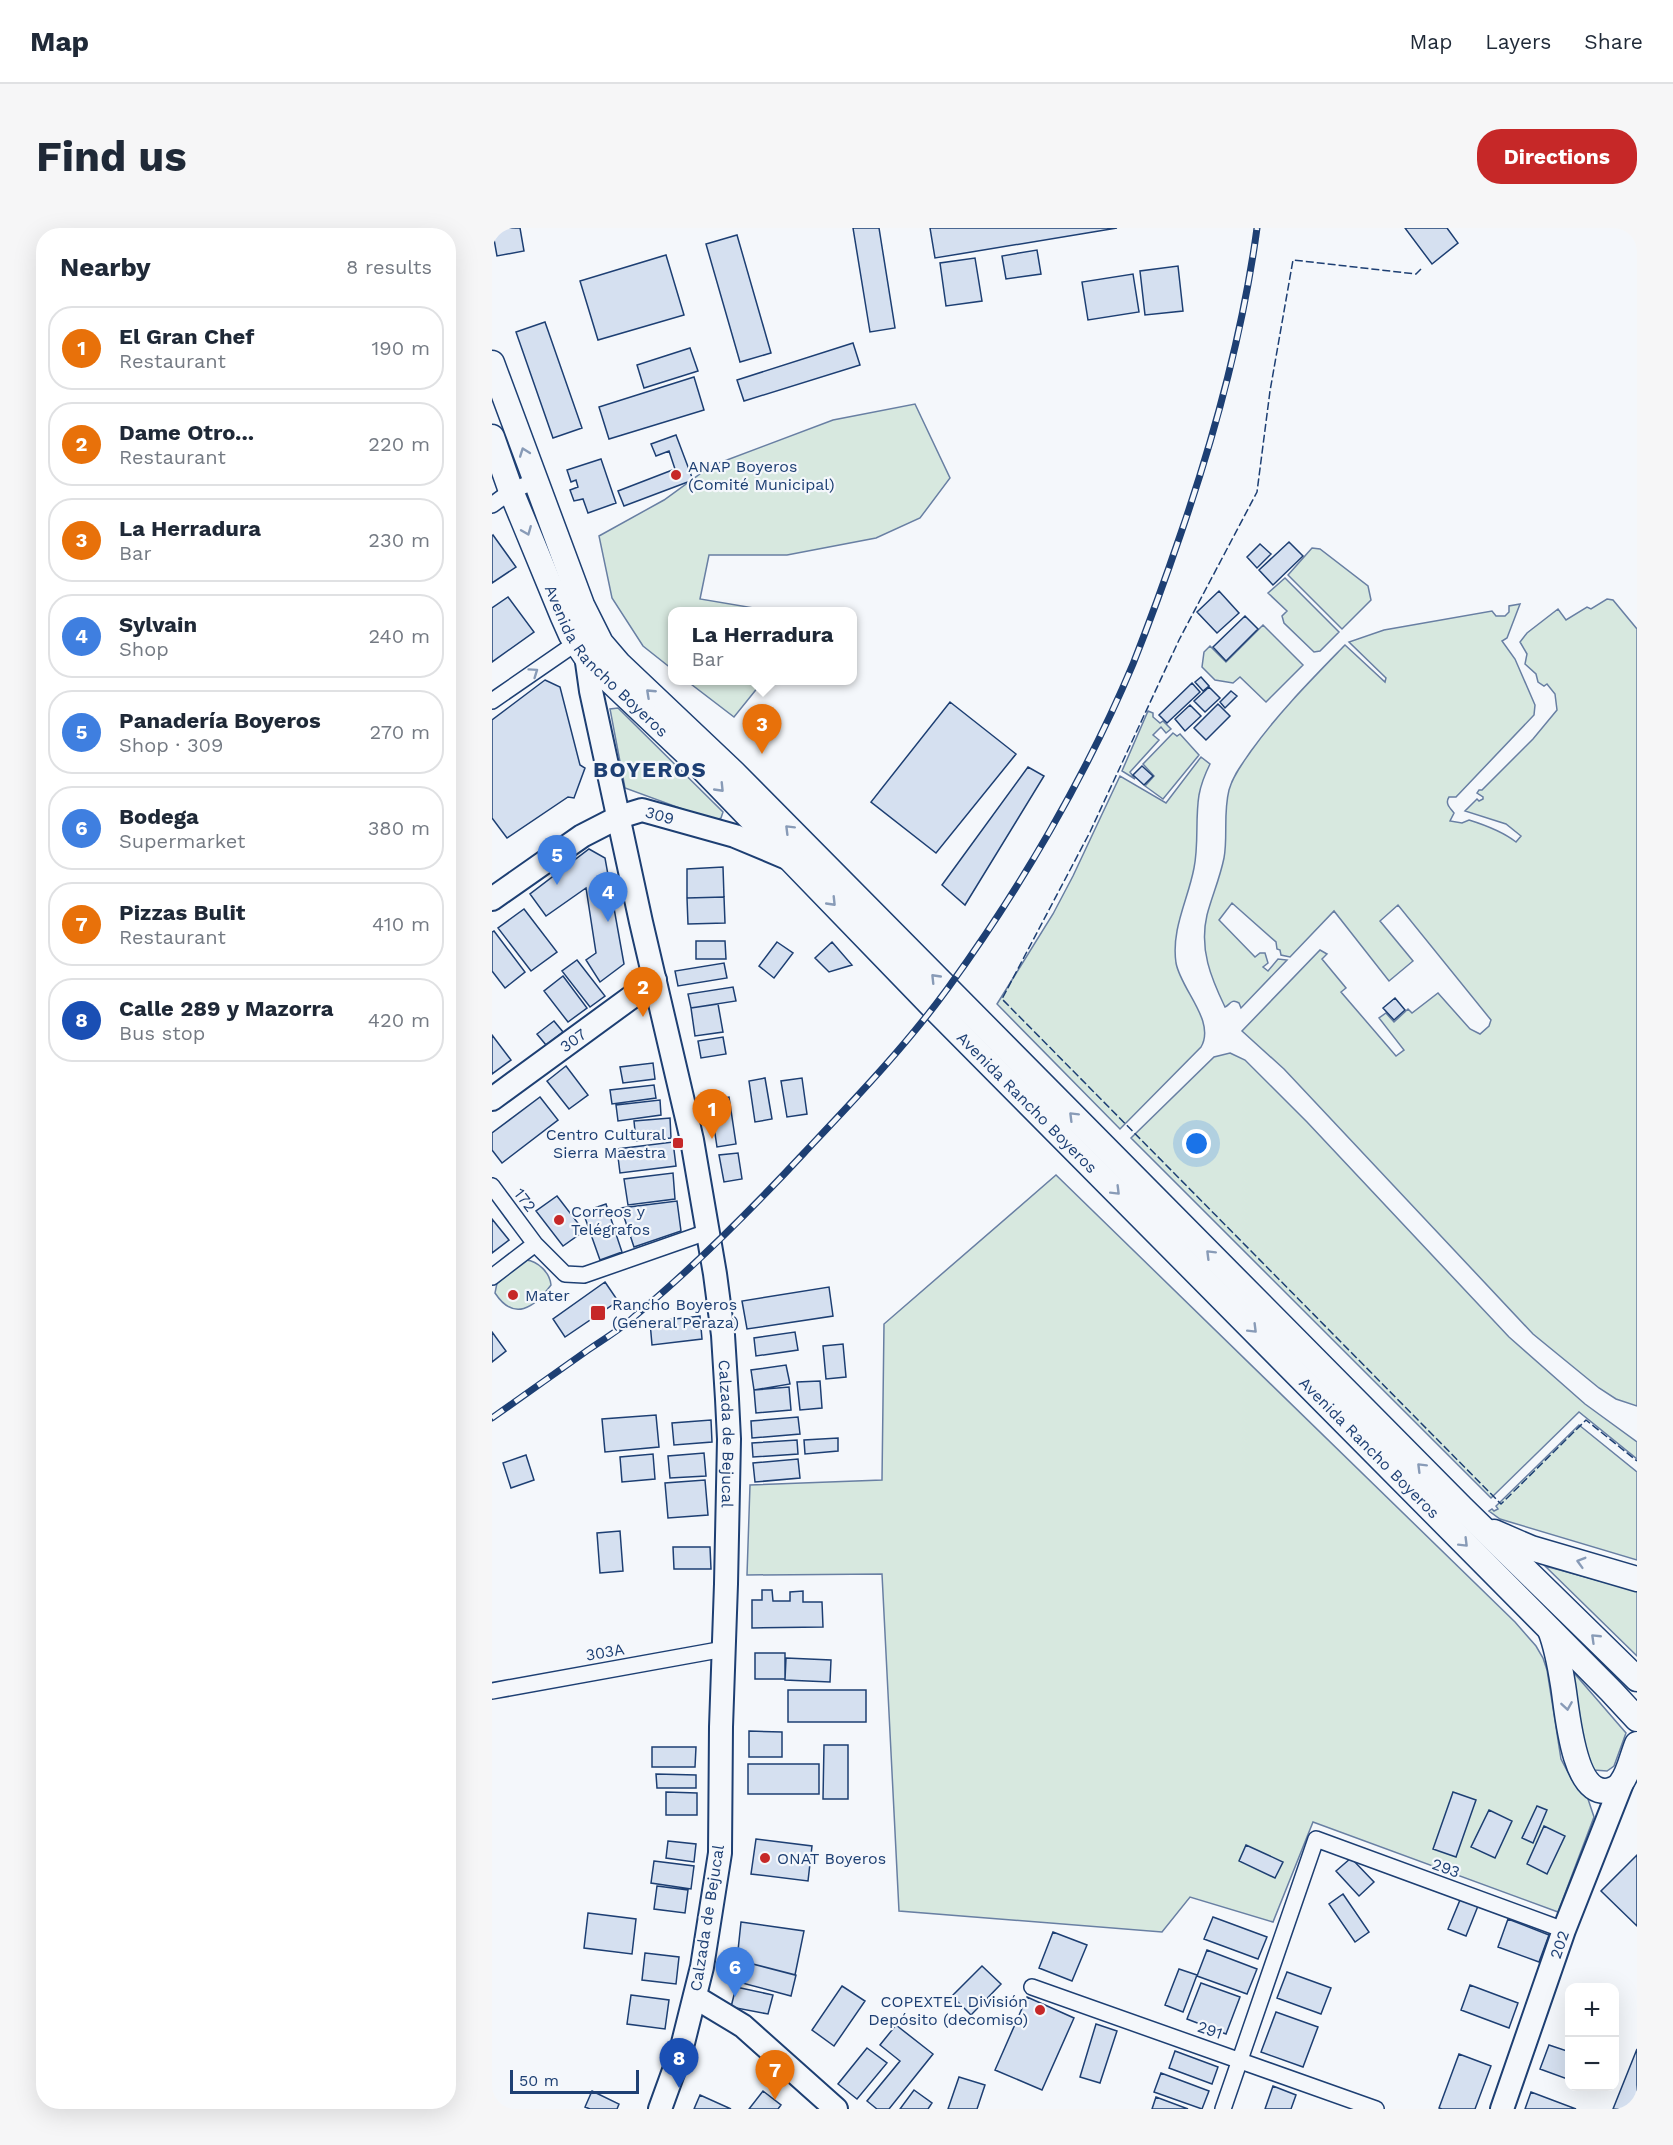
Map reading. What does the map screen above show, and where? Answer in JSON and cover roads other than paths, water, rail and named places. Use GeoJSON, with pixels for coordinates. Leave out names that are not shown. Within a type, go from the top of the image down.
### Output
{"type":"FeatureCollection","features":[{"type":"Feature","properties":{"kind":"main road","name":"Avenida Rancho Boyeros"},"geometry":{"type":"LineString","coordinates":[[492,363],[590,623],[601,643],[619,664],[733,772],[1478,1523],[1637,1679]]}},
{"type":"Feature","properties":{"kind":"main road","name":"Avenida Rancho Boyeros"},"geometry":{"type":"LineString","coordinates":[[492,437],[511,491],[563,617],[582,652],[698,764],[942,1015],[1637,1719]]}},
{"type":"Feature","properties":{"kind":"main road","name":"Calzada de Bejucal"},"geometry":{"type":"LineString","coordinates":[[574,585],[582,652],[620,817],[641,922],[691,1134],[715,1274],[723,1335],[728,1409],[720,1852],[702,1967],[695,1997],[681,2051],[660,2109]]}},
{"type":"Feature","properties":{"kind":"main road","name":"309"},"geometry":{"type":"LineString","coordinates":[[492,899],[582,836],[620,817],[642,810],[759,844],[841,882]]}},
{"type":"Feature","properties":{"kind":"main road","name":"307"},"geometry":{"type":"LineString","coordinates":[[492,1099],[655,980]]}},
{"type":"Feature","properties":{"kind":"main road"},"geometry":{"type":"LineString","coordinates":[[1478,1523],[1504,1538],[1531,1548],[1637,1578]]}},
{"type":"Feature","properties":{"kind":"main road"},"geometry":{"type":"LineString","coordinates":[[1549,1628],[1558,1657],[1575,1757],[1585,1779],[1598,1790],[1602,1803],[1604,1829]]}},
{"type":"Feature","properties":{"kind":"main road"},"geometry":{"type":"LineString","coordinates":[[1598,1790],[1612,1789],[1622,1783],[1637,1744]]}},
{"type":"Feature","properties":{"kind":"main road","name":"202"},"geometry":{"type":"LineString","coordinates":[[1502,2109],[1564,1930],[1622,1783]]}},
{"type":"Feature","properties":{"kind":"main road"},"geometry":{"type":"LineString","coordinates":[[695,1997],[743,2026],[836,2109]]}},
{"type":"Feature","properties":{"kind":"street"},"geometry":{"type":"LineString","coordinates":[[492,505],[511,491],[535,480]]}},
{"type":"Feature","properties":{"kind":"street"},"geometry":{"type":"LineString","coordinates":[[492,701],[582,652]]}},
{"type":"Feature","properties":{"kind":"street","name":"172"},"geometry":{"type":"LineString","coordinates":[[492,1186],[535,1245],[565,1274],[584,1275],[707,1232]]}},
{"type":"Feature","properties":{"kind":"street"},"geometry":{"type":"LineString","coordinates":[[492,1277],[535,1245]]}},
{"type":"Feature","properties":{"kind":"street","name":"303A"},"geometry":{"type":"LineString","coordinates":[[492,1691],[724,1649]]}},
{"type":"Feature","properties":{"kind":"street","name":"293"},"geometry":{"type":"LineString","coordinates":[[1241,2060],[1316,1839],[1564,1930]]}},
{"type":"Feature","properties":{"kind":"street","name":"291"},"geometry":{"type":"LineString","coordinates":[[1032,1987],[1376,2109]]}},
{"type":"Feature","properties":{"kind":"street"},"geometry":{"type":"LineString","coordinates":[[1223,2109],[1241,2060]]}},
{"type":"Feature","properties":{"kind":"railway"},"geometry":{"type":"LineString","coordinates":[[492,1418],[624,1325],[679,1278],[743,1217],[897,1052],[932,1010],[1001,911],[1073,790],[1115,706],[1152,615],[1193,496],[1216,420],[1236,344],[1257,228]]}},
{"type":"Feature","properties":{"kind":"place","name":"ANAP Boyeros (Comité Municipal)"},"geometry":{"type":"Point","coordinates":[676,475]}},
{"type":"Feature","properties":{"kind":"place","name":"La Herradura"},"geometry":{"type":"Point","coordinates":[762,754]}},
{"type":"Feature","properties":{"kind":"place","name":"Panadería Boyeros"},"geometry":{"type":"Point","coordinates":[557,885]}},
{"type":"Feature","properties":{"kind":"place","name":"Sylvain"},"geometry":{"type":"Point","coordinates":[608,922]}},
{"type":"Feature","properties":{"kind":"place","name":"Dame Otro..."},"geometry":{"type":"Point","coordinates":[643,1017]}},
{"type":"Feature","properties":{"kind":"place","name":"El Gran Chef"},"geometry":{"type":"Point","coordinates":[712,1139]}},
{"type":"Feature","properties":{"kind":"place","name":"Centro Cultural Sierra Maestra"},"geometry":{"type":"Point","coordinates":[678,1143]}},
{"type":"Feature","properties":{"kind":"place","name":"Correos y Telégrafos"},"geometry":{"type":"Point","coordinates":[559,1220]}},
{"type":"Feature","properties":{"kind":"place","name":"Mater"},"geometry":{"type":"Point","coordinates":[513,1295]}},
{"type":"Feature","properties":{"kind":"place","name":"Rancho Boyeros (General Peraza)"},"geometry":{"type":"Point","coordinates":[598,1313]}},
{"type":"Feature","properties":{"kind":"place","name":"ONAT Boyeros"},"geometry":{"type":"Point","coordinates":[765,1858]}},
{"type":"Feature","properties":{"kind":"place","name":"Bodega"},"geometry":{"type":"Point","coordinates":[735,1997]}},
{"type":"Feature","properties":{"kind":"place","name":"COPEXTEL División Depósito (decomiso)"},"geometry":{"type":"Point","coordinates":[1040,2010]}},
{"type":"Feature","properties":{"kind":"place","name":"Calle 289 y Mazorra"},"geometry":{"type":"Point","coordinates":[679,2088]}},
{"type":"Feature","properties":{"kind":"place","name":"Pizzas Bulit"},"geometry":{"type":"Point","coordinates":[775,2100]}},
{"type":"Feature","properties":{"kind":"district","name":"BOYEROS"},"geometry":{"type":"Point","coordinates":[650,769]}}]}
